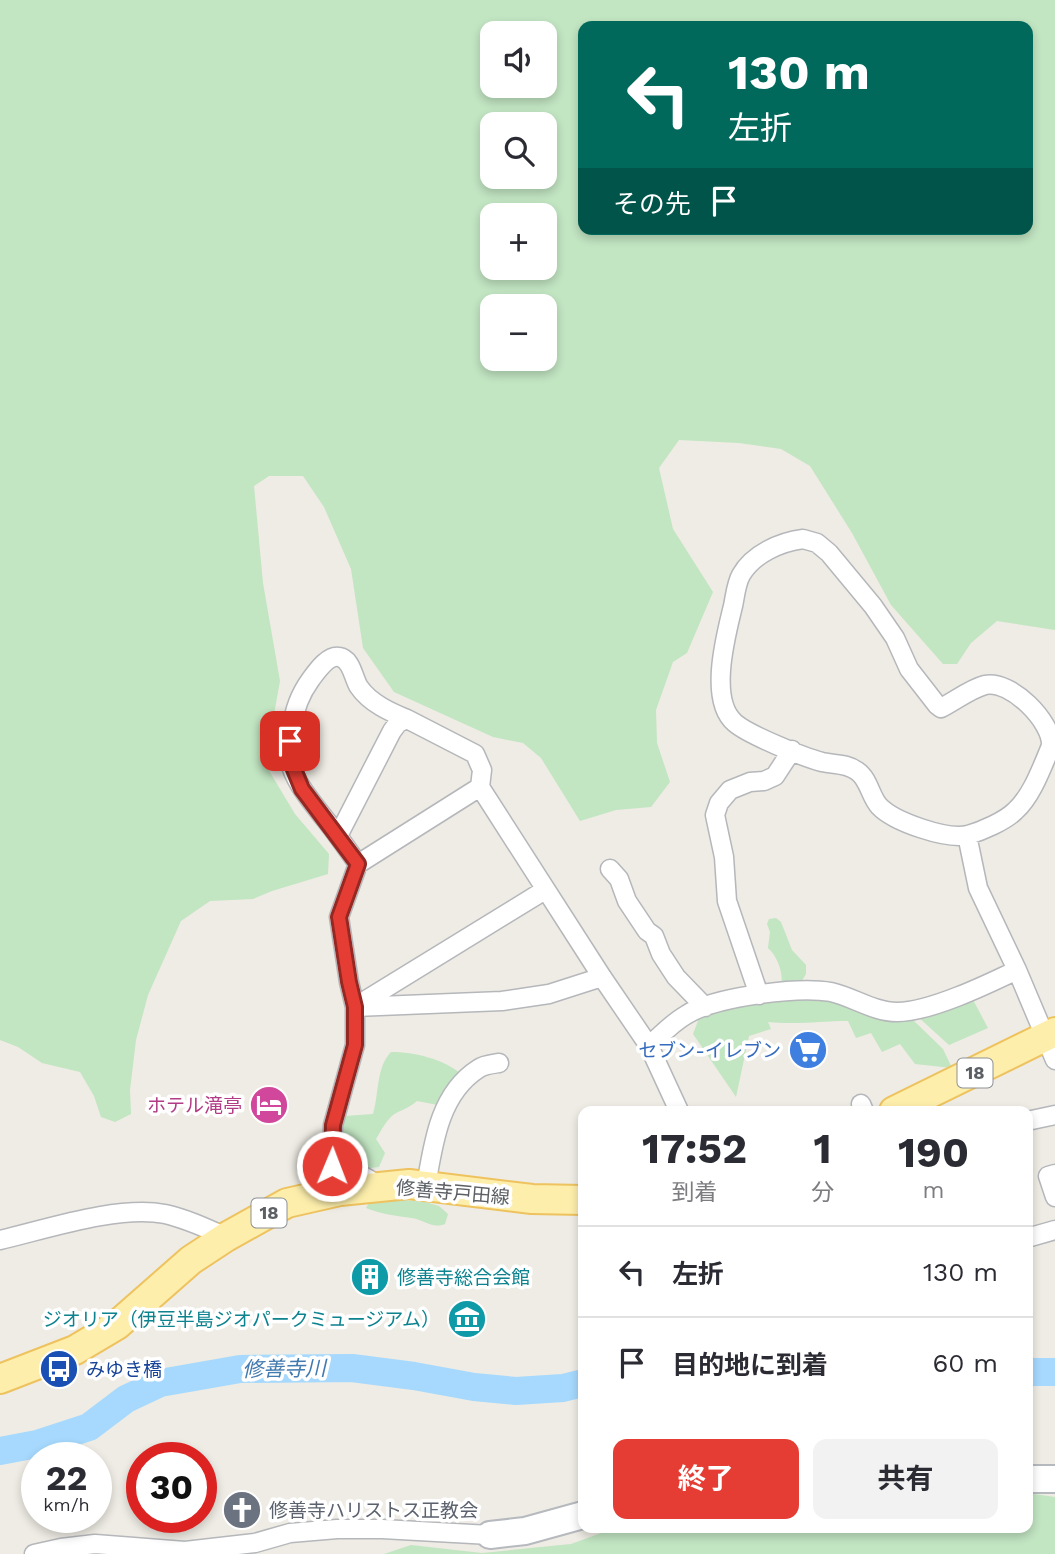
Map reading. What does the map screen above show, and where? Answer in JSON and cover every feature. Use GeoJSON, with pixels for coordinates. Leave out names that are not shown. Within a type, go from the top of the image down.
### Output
{"type":"FeatureCollection","features":[{"type":"Feature","properties":{"kind":"main road","name":"18"},"geometry":{"type":"LineString","coordinates":[[906,1106],[1052,1043]]}},
{"type":"Feature","properties":{"kind":"main road","name":"修善寺戸田線"},"geometry":{"type":"LineString","coordinates":[[0,1379],[75,1350],[117,1325],[191,1260],[287,1203],[340,1191],[409,1184],[532,1199],[578,1200]]}},
{"type":"Feature","properties":{"kind":"street"},"geometry":{"type":"LineString","coordinates":[[803,539],[817,543],[829,553],[873,606],[895,638],[909,669],[937,705],[941,708],[985,685],[996,685],[1030,707],[1046,726],[1052,737],[1051,746],[1024,801],[1005,818],[967,835],[932,831],[903,821],[880,807],[863,775],[855,769],[821,762],[736,724],[724,707],[720,681],[724,643],[740,576],[753,561],[788,541],[803,539]]}},
{"type":"Feature","properties":{"kind":"street"},"geometry":{"type":"LineString","coordinates":[[358,864],[302,789],[289,757],[292,725],[300,693],[318,670],[330,658],[337,656],[343,658],[351,668],[359,687],[372,700],[389,712],[475,754],[482,770],[480,787],[649,1046],[677,1106]]}},
{"type":"Feature","properties":{"kind":"street"},"geometry":{"type":"LineString","coordinates":[[338,836],[392,731],[398,723],[407,719]]}},
{"type":"Feature","properties":{"kind":"street"},"geometry":{"type":"LineString","coordinates":[[758,995],[727,901],[724,857],[715,815],[719,803],[730,790],[775,776],[792,750]]}},
{"type":"Feature","properties":{"kind":"street"},"geometry":{"type":"LineString","coordinates":[[379,1187],[365,1175],[337,1172],[332,1166],[333,1125],[355,1045],[355,1007],[339,917],[358,864],[480,787]]}},
{"type":"Feature","properties":{"kind":"street"},"geometry":{"type":"LineString","coordinates":[[967,835],[978,888],[1052,1043]]}},
{"type":"Feature","properties":{"kind":"street"},"geometry":{"type":"LineString","coordinates":[[610,869],[619,879],[627,901],[647,931],[654,936],[661,954],[676,977],[705,1007]]}},
{"type":"Feature","properties":{"kind":"street"},"geometry":{"type":"LineString","coordinates":[[355,1007],[545,890]]}},
{"type":"Feature","properties":{"kind":"street"},"geometry":{"type":"LineString","coordinates":[[649,1046],[687,1014],[705,1007],[758,995],[805,990],[832,992],[887,1011],[898,1012],[942,1001],[1017,970]]}},
{"type":"Feature","properties":{"kind":"street"},"geometry":{"type":"LineString","coordinates":[[355,1007],[502,1001],[549,994],[602,977]]}},
{"type":"Feature","properties":{"kind":"street"},"geometry":{"type":"LineString","coordinates":[[426,1186],[435,1136],[446,1108],[462,1084],[479,1068],[499,1063]]}},
{"type":"Feature","properties":{"kind":"street"},"geometry":{"type":"LineString","coordinates":[[1033,1120],[1055,1115]]}},
{"type":"Feature","properties":{"kind":"street"},"geometry":{"type":"LineString","coordinates":[[1048,1176],[1055,1196]]}},
{"type":"Feature","properties":{"kind":"street"},"geometry":{"type":"LineString","coordinates":[[0,1240],[60,1224],[141,1212],[188,1220],[226,1237]]}},
{"type":"Feature","properties":{"kind":"street"},"geometry":{"type":"LineString","coordinates":[[1033,1236],[1055,1230]]}},
{"type":"Feature","properties":{"kind":"street"},"geometry":{"type":"LineString","coordinates":[[1033,1479],[1055,1479]]}},
{"type":"Feature","properties":{"kind":"street"},"geometry":{"type":"LineString","coordinates":[[34,1554],[95,1544],[185,1551],[255,1543],[290,1533],[337,1529],[490,1535],[525,1531],[578,1516]]}},
{"type":"Feature","properties":{"kind":"green space"},"geometry":{"type":"Polygon","coordinates":[[[0,0],[1055,0],[1055,630],[997,621],[971,643],[957,664],[943,664],[891,605],[852,533],[810,466],[781,449],[739,443],[679,440],[659,468],[673,529],[713,592],[687,653],[673,662],[656,710],[657,743],[670,782],[651,807],[616,810],[580,821],[541,758],[523,743],[493,737],[394,692],[363,648],[351,569],[324,507],[303,476],[269,476],[254,486],[263,583],[280,681],[265,764],[295,814],[329,854],[328,874],[253,899],[210,901],[181,921],[148,995],[136,1040],[130,1090],[131,1114],[115,1122],[101,1117],[94,1096],[80,1072],[42,1063],[18,1047],[0,1040],[0,0]]]}},
{"type":"Feature","properties":{"kind":"green space"},"geometry":{"type":"Polygon","coordinates":[[[776,918],[781,922],[792,950],[806,965],[806,974],[800,984],[781,985],[779,965],[768,948],[770,932],[767,924],[769,919],[776,918]]]}},
{"type":"Feature","properties":{"kind":"green space"},"geometry":{"type":"Polygon","coordinates":[[[805,996],[843,1002],[883,1017],[913,1020],[943,1049],[952,1068],[915,1064],[900,1044],[882,1052],[871,1033],[856,1038],[848,1021],[768,1022],[771,1029],[749,1036],[736,1097],[693,1034],[701,1013],[805,996]]]}},
{"type":"Feature","properties":{"kind":"green space"},"geometry":{"type":"Polygon","coordinates":[[[971,996],[988,1028],[949,1045],[916,1015],[971,996]]]}},
{"type":"Feature","properties":{"kind":"green space"},"geometry":{"type":"Polygon","coordinates":[[[391,1052],[428,1057],[461,1074],[438,1105],[417,1101],[388,1120],[376,1139],[385,1153],[379,1167],[354,1170],[348,1168],[342,1128],[345,1116],[373,1114],[380,1073],[391,1052]]]}},
{"type":"Feature","properties":{"kind":"green space"},"geometry":{"type":"Polygon","coordinates":[[[392,1199],[439,1206],[448,1214],[445,1224],[432,1225],[366,1208],[369,1203],[392,1199]]]}},
{"type":"Feature","properties":{"kind":"green space"},"geometry":{"type":"Polygon","coordinates":[[[1033,1494],[1055,1497],[1055,1554],[384,1554],[411,1545],[482,1553],[571,1544],[601,1533],[1033,1533],[1033,1494]]]}},
{"type":"Feature","properties":{"kind":"waterway","name":"修善寺川"},"geometry":{"type":"LineString","coordinates":[[0,1451],[37,1444],[89,1427],[126,1399],[160,1383],[240,1369],[352,1368],[516,1391],[563,1388],[578,1384]]}},
{"type":"Feature","properties":{"kind":"waterway","name":"修善寺川"},"geometry":{"type":"LineString","coordinates":[[1033,1372],[1055,1372]]}},
{"type":"Feature","properties":{"kind":"place","name":"セブン-イレブン"},"geometry":{"type":"Point","coordinates":[808,1050]}},
{"type":"Feature","properties":{"kind":"place","name":"ホテル滝亭"},"geometry":{"type":"Point","coordinates":[269,1105]}},
{"type":"Feature","properties":{"kind":"place","name":"修善寺総合会館"},"geometry":{"type":"Point","coordinates":[370,1277]}},
{"type":"Feature","properties":{"kind":"place","name":"ジオリア（伊豆半島ジオパークミュージアム）"},"geometry":{"type":"Point","coordinates":[467,1319]}},
{"type":"Feature","properties":{"kind":"place","name":"みゆき橋"},"geometry":{"type":"Point","coordinates":[59,1369]}},
{"type":"Feature","properties":{"kind":"place","name":"修善寺ハリストス正教会"},"geometry":{"type":"Point","coordinates":[242,1510]}},
{"type":"Feature","properties":{"kind":"route"},"geometry":{"type":"LineString","coordinates":[[290,741],[289,757],[302,789],[358,864],[339,917],[355,1007],[355,1045],[333,1125],[332,1166]]}}]}
